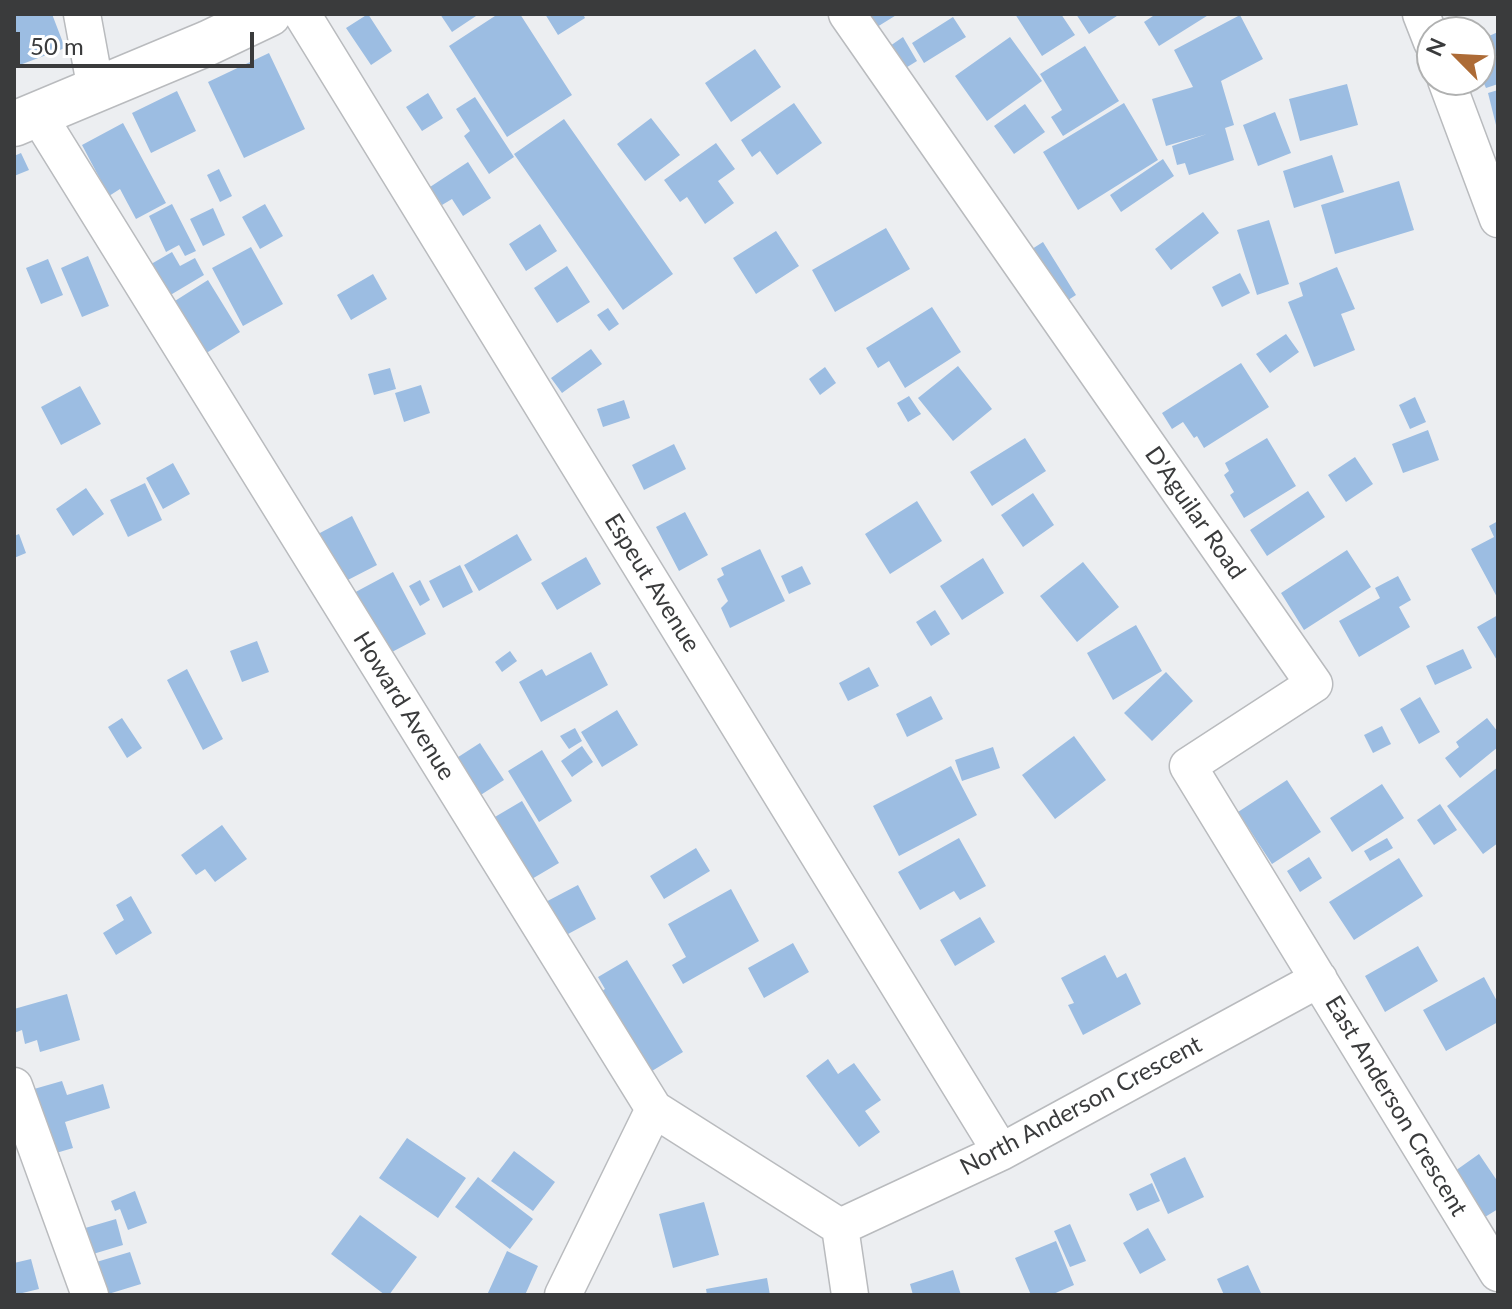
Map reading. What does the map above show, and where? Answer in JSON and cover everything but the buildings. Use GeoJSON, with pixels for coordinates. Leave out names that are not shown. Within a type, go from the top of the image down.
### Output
{"type":"FeatureCollection","features":[{"type":"Feature","properties":{"kind":"main road"},"geometry":{"type":"LineString","coordinates":[[26,120],[269,14]]}},
{"type":"Feature","properties":{"kind":"street"},"geometry":{"type":"LineString","coordinates":[[82,14],[96,90]]}},
{"type":"Feature","properties":{"kind":"street","name":"Espeut Avenue"},"geometry":{"type":"LineString","coordinates":[[302,14],[1001,1152]]}},
{"type":"Feature","properties":{"kind":"street","name":"D'Aguilar Road"},"geometry":{"type":"LineString","coordinates":[[847,14],[1314,684],[1188,766],[1319,979]]}},
{"type":"Feature","properties":{"kind":"street"},"geometry":{"type":"LineString","coordinates":[[1452,96],[1498,219]]}},
{"type":"Feature","properties":{"kind":"street","name":"Howard Avenue"},"geometry":{"type":"LineString","coordinates":[[26,120],[654,1109],[840,1227]]}},
{"type":"Feature","properties":{"kind":"street","name":"North Anderson Crescent"},"geometry":{"type":"LineString","coordinates":[[840,1227],[1001,1152],[1319,979]]}},
{"type":"Feature","properties":{"kind":"street","name":"East Anderson Crescent"},"geometry":{"type":"LineString","coordinates":[[1319,979],[1498,1273]]}},
{"type":"Feature","properties":{"kind":"street"},"geometry":{"type":"LineString","coordinates":[[14,1086],[90,1295]]}},
{"type":"Feature","properties":{"kind":"street"},"geometry":{"type":"LineString","coordinates":[[563,1295],[654,1109]]}},
{"type":"Feature","properties":{"kind":"street"},"geometry":{"type":"LineString","coordinates":[[840,1227],[850,1295]]}}]}
